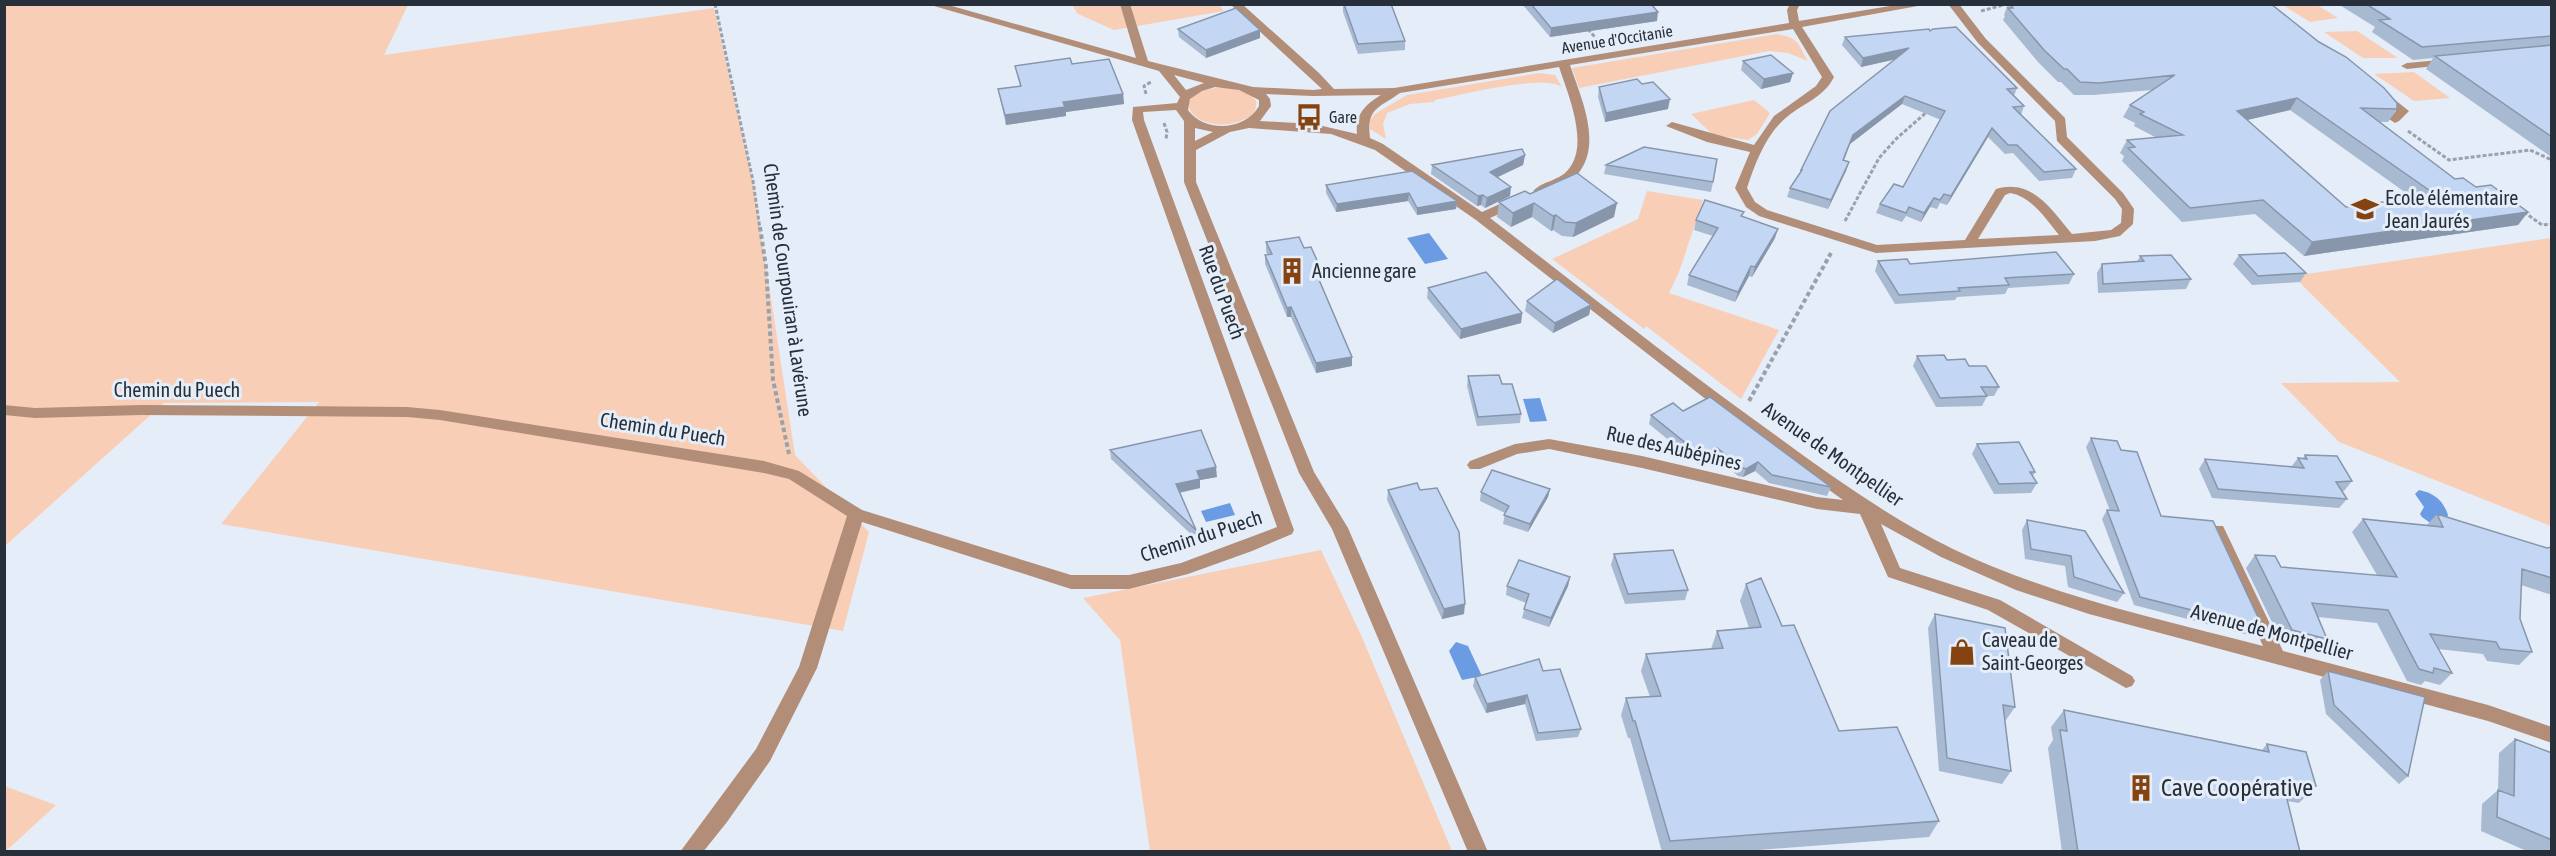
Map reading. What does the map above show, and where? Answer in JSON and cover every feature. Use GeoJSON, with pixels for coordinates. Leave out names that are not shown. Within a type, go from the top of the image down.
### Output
{"type":"FeatureCollection","features":[{"type":"Feature","properties":{"kind":"street","name":"Avenue d'Occitanie"},"geometry":{"type":"LineString","coordinates":[[932,4],[1222,84],[1239,85],[1253,90],[1313,93],[1400,90],[1798,27],[1924,4]]}},
{"type":"Feature","properties":{"kind":"street"},"geometry":{"type":"LineString","coordinates":[[1125,4],[1143,62]]}},
{"type":"Feature","properties":{"kind":"street"},"geometry":{"type":"LineString","coordinates":[[1235,4],[1315,75],[1331,93]]}},
{"type":"Feature","properties":{"kind":"street"},"geometry":{"type":"LineString","coordinates":[[1795,4],[1791,15],[1825,72],[1827,82],[1779,118],[1758,150],[1741,188],[1750,204],[1770,215],[1876,249],[2068,238],[2115,233],[2127,224],[2128,209],[2119,196],[2061,138],[2061,120],[1982,41],[1953,4]]}},
{"type":"Feature","properties":{"kind":"street"},"geometry":{"type":"LineString","coordinates":[[2407,66],[2462,60]]}},
{"type":"Feature","properties":{"kind":"street"},"geometry":{"type":"LineString","coordinates":[[1481,217],[1565,178],[1576,168],[1584,134],[1564,64]]}},
{"type":"Feature","properties":{"kind":"street"},"geometry":{"type":"LineString","coordinates":[[1163,69],[1183,101],[1183,114],[1205,127],[1229,128]]}},
{"type":"Feature","properties":{"kind":"street"},"geometry":{"type":"LineString","coordinates":[[1183,101],[1201,87],[1222,84]]}},
{"type":"Feature","properties":{"kind":"street"},"geometry":{"type":"LineString","coordinates":[[2371,84],[2403,111],[2395,118]]}},
{"type":"Feature","properties":{"kind":"street"},"geometry":{"type":"LineString","coordinates":[[1190,148],[1229,128],[1245,124],[1263,108],[1253,90]]}},
{"type":"Feature","properties":{"kind":"street"},"geometry":{"type":"LineString","coordinates":[[1364,138],[1362,124],[1367,111],[1374,104],[1400,90]]}},
{"type":"Feature","properties":{"kind":"street","name":"Avenue d'Occitanie"},"geometry":{"type":"LineString","coordinates":[[1263,108],[1313,93]]}},
{"type":"Feature","properties":{"kind":"street","name":"Rue du Puech"},"geometry":{"type":"LineString","coordinates":[[1183,101],[1137,109],[1138,120],[1286,530]]}},
{"type":"Feature","properties":{"kind":"street","name":"Avenue de Montpellier"},"geometry":{"type":"LineString","coordinates":[[1263,108],[1297,126]]}},
{"type":"Feature","properties":{"kind":"street"},"geometry":{"type":"LineString","coordinates":[[1190,120],[1187,135],[1190,148],[1187,168],[1190,182],[1307,473],[1340,528],[1478,852]]}},
{"type":"Feature","properties":{"kind":"street","name":"Avenue de Montpellier"},"geometry":{"type":"LineString","coordinates":[[1245,124],[1297,126],[1349,133],[1364,138],[1481,217],[1740,417],[1866,509],[1947,553],[2022,585],[2090,607],[2488,713],[2552,735]]}},
{"type":"Feature","properties":{"kind":"street"},"geometry":{"type":"LineString","coordinates":[[1672,126],[1711,139],[1758,150]]}},
{"type":"Feature","properties":{"kind":"street"},"geometry":{"type":"LineString","coordinates":[[1969,244],[2000,192],[2007,188],[2020,190],[2030,195],[2068,238]]}},
{"type":"Feature","properties":{"kind":"street","name":"Chemin du Puech"},"geometry":{"type":"LineString","coordinates":[[4,410],[35,413],[141,410],[418,413],[764,467],[794,476],[856,514],[1071,582],[1129,582],[1246,547],[1286,530]]}},
{"type":"Feature","properties":{"kind":"street","name":"Rue des Aubépines"},"geometry":{"type":"LineString","coordinates":[[1475,465],[1515,449],[1549,444],[1642,462],[1816,503],[1866,509]]}},
{"type":"Feature","properties":{"kind":"street"},"geometry":{"type":"LineString","coordinates":[[1866,509],[1894,572],[1994,605],[2126,681]]}},
{"type":"Feature","properties":{"kind":"street"},"geometry":{"type":"LineString","coordinates":[[690,852],[720,816],[763,755],[808,668],[856,514]]}},
{"type":"Feature","properties":{"kind":"street"},"geometry":{"type":"LineString","coordinates":[[2217,530],[2277,657]]}},
{"type":"Feature","properties":{"kind":"path","name":"Chemin de Courpouiran à Lavérune"},"geometry":{"type":"LineString","coordinates":[[715,4],[753,181],[766,267],[773,380],[794,476]]}},
{"type":"Feature","properties":{"kind":"path"},"geometry":{"type":"LineString","coordinates":[[1587,28],[1601,45]]}},
{"type":"Feature","properties":{"kind":"path"},"geometry":{"type":"LineString","coordinates":[[1740,417],[1839,237],[1879,158],[1897,138],[1929,110]]}},
{"type":"Feature","properties":{"kind":"path"},"geometry":{"type":"LineString","coordinates":[[2395,118],[2403,128],[2450,160],[2530,150],[2552,160]]}},
{"type":"Feature","properties":{"kind":"path"},"geometry":{"type":"LineString","coordinates":[[2522,211],[2542,225],[2552,224]]}},
{"type":"Feature","properties":{"kind":"shaded area"},"geometry":{"type":"Polygon","coordinates":[[[1218,4],[1224,11],[1114,30],[1078,14],[1072,5],[1218,4]]]}},
{"type":"Feature","properties":{"kind":"shaded area"},"geometry":{"type":"Polygon","coordinates":[[[5,5],[408,5],[384,55],[714,8],[753,181],[795,455],[869,532],[843,631],[221,524],[319,402],[164,403],[5,546],[5,5]]]}},
{"type":"Feature","properties":{"kind":"shaded area"},"geometry":{"type":"Polygon","coordinates":[[[2283,5],[2317,5],[2338,18],[2310,22],[2283,5]]]}},
{"type":"Feature","properties":{"kind":"shaded area"},"geometry":{"type":"Polygon","coordinates":[[[2357,31],[2398,58],[2363,58],[2324,32],[2357,31]]]}},
{"type":"Feature","properties":{"kind":"shaded area"},"geometry":{"type":"Polygon","coordinates":[[[1777,34],[1794,40],[1808,61],[1788,53],[1769,51],[1579,88],[1572,68],[1777,34]]]}},
{"type":"Feature","properties":{"kind":"shaded area"},"geometry":{"type":"Polygon","coordinates":[[[2414,72],[2450,98],[2414,101],[2374,74],[2414,72]]]}},
{"type":"Feature","properties":{"kind":"shaded area"},"geometry":{"type":"Polygon","coordinates":[[[1539,73],[1555,75],[1562,87],[1552,84],[1520,84],[1463,94],[1434,102],[1410,104],[1387,113],[1383,124],[1386,139],[1370,129],[1370,120],[1375,114],[1407,95],[1539,73]]]}},
{"type":"Feature","properties":{"kind":"shaded area"},"geometry":{"type":"Polygon","coordinates":[[[1222,87],[1241,91],[1253,97],[1256,104],[1252,114],[1229,124],[1214,124],[1201,120],[1193,113],[1189,106],[1192,98],[1202,91],[1222,87]]]}},
{"type":"Feature","properties":{"kind":"shaded area"},"geometry":{"type":"Polygon","coordinates":[[[1754,100],[1770,113],[1757,134],[1748,140],[1713,135],[1691,114],[1754,100]]]}},
{"type":"Feature","properties":{"kind":"shaded area"},"geometry":{"type":"Polygon","coordinates":[[[1647,191],[1703,200],[1679,272],[1669,293],[1779,330],[1741,399],[1646,326],[1644,329],[1552,259],[1638,219],[1647,191]]]}},
{"type":"Feature","properties":{"kind":"shaded area"},"geometry":{"type":"Polygon","coordinates":[[[2551,238],[2551,526],[2339,442],[2281,383],[2400,382],[2293,276],[2551,238]]]}},
{"type":"Feature","properties":{"kind":"shaded area"},"geometry":{"type":"Polygon","coordinates":[[[1321,550],[1361,635],[1452,851],[1150,851],[1120,640],[1083,598],[1321,550]]]}},
{"type":"Feature","properties":{"kind":"shaded area"},"geometry":{"type":"Polygon","coordinates":[[[4,786],[56,805],[5,852],[4,851],[4,786]]]}},
{"type":"Feature","properties":{"kind":"water"},"geometry":{"type":"Polygon","coordinates":[[[1429,233],[1448,259],[1425,264],[1407,238],[1429,233]]]}},
{"type":"Feature","properties":{"kind":"water"},"geometry":{"type":"Polygon","coordinates":[[[1540,398],[1547,421],[1530,422],[1523,399],[1540,398]]]}},
{"type":"Feature","properties":{"kind":"water"},"geometry":{"type":"Polygon","coordinates":[[[2419,490],[2441,501],[2448,515],[2446,522],[2433,525],[2422,517],[2420,514],[2424,507],[2415,494],[2419,490]]]}},
{"type":"Feature","properties":{"kind":"water"},"geometry":{"type":"Polygon","coordinates":[[[1230,503],[1235,515],[1206,522],[1201,511],[1230,503]]]}},
{"type":"Feature","properties":{"kind":"water"},"geometry":{"type":"Polygon","coordinates":[[[1456,642],[1468,646],[1482,676],[1462,680],[1449,651],[1456,642]]]}},
{"type":"Feature","properties":{"kind":"building"},"geometry":{"type":"Polygon","coordinates":[[[1344,4],[1391,4],[1405,41],[1358,44],[1344,4]]]}},
{"type":"Feature","properties":{"kind":"building"},"geometry":{"type":"Polygon","coordinates":[[[1531,4],[1651,4],[1658,12],[1551,28],[1531,4]]]}},
{"type":"Feature","properties":{"kind":"building"},"geometry":{"type":"Polygon","coordinates":[[[2010,4],[2271,4],[2319,42],[2346,57],[2384,88],[2397,103],[2397,109],[2361,108],[2455,179],[2463,178],[2476,187],[2491,185],[2528,212],[2312,242],[2263,200],[2190,208],[2128,148],[2135,147],[2127,140],[2183,135],[2140,114],[2144,112],[2130,105],[2175,75],[2099,83],[2080,82],[2044,50],[2008,8],[2013,8],[2010,4]],[[2297,98],[2237,111],[2346,207],[2436,195],[2297,98]]]}},
{"type":"Feature","properties":{"kind":"building"},"geometry":{"type":"Polygon","coordinates":[[[2366,4],[2552,4],[2552,36],[2422,47],[2379,20],[2390,19],[2366,4]]]}},
{"type":"Feature","properties":{"kind":"building"},"geometry":{"type":"Polygon","coordinates":[[[1236,8],[1260,30],[1206,50],[1178,29],[1236,8]]]}},
{"type":"Feature","properties":{"kind":"building"},"geometry":{"type":"Polygon","coordinates":[[[1956,27],[2017,88],[2007,89],[2024,106],[2013,107],[2076,169],[2044,172],[2017,145],[2008,145],[1992,128],[1951,196],[1944,194],[1940,200],[1934,198],[1924,213],[1909,207],[1906,213],[1880,204],[1894,184],[1903,187],[1945,111],[1905,96],[1853,135],[1843,160],[1849,162],[1831,200],[1790,188],[1802,170],[1830,111],[1909,48],[1863,58],[1845,37],[1956,27]]]}},
{"type":"Feature","properties":{"kind":"building"},"geometry":{"type":"Polygon","coordinates":[[[2552,45],[2552,137],[2435,56],[2552,45]]]}},
{"type":"Feature","properties":{"kind":"building"},"geometry":{"type":"Polygon","coordinates":[[[1771,55],[1793,73],[1764,79],[1743,61],[1771,55]]]}},
{"type":"Feature","properties":{"kind":"building"},"geometry":{"type":"Polygon","coordinates":[[[1070,58],[1072,64],[1109,59],[1123,94],[1063,102],[1065,107],[1005,115],[998,89],[1021,86],[1015,66],[1070,58]]]}},
{"type":"Feature","properties":{"kind":"building"},"geometry":{"type":"Polygon","coordinates":[[[1637,79],[1642,84],[1653,82],[1670,99],[1606,113],[1599,87],[1637,79]]]}},
{"type":"Feature","properties":{"kind":"building"},"geometry":{"type":"Polygon","coordinates":[[[1644,147],[1717,159],[1713,182],[1606,165],[1644,147]]]}},
{"type":"Feature","properties":{"kind":"building"},"geometry":{"type":"Polygon","coordinates":[[[1522,149],[1525,155],[1490,172],[1511,187],[1487,198],[1483,195],[1478,196],[1432,165],[1522,149]]]}},
{"type":"Feature","properties":{"kind":"building"},"geometry":{"type":"Polygon","coordinates":[[[1412,171],[1457,201],[1417,208],[1409,193],[1337,204],[1326,185],[1412,171]]]}},
{"type":"Feature","properties":{"kind":"building"},"geometry":{"type":"Polygon","coordinates":[[[1577,173],[1617,203],[1576,223],[1565,222],[1534,203],[1513,213],[1499,202],[1525,191],[1530,194],[1577,173]]]}},
{"type":"Feature","properties":{"kind":"building"},"geometry":{"type":"Polygon","coordinates":[[[1705,200],[1744,212],[1741,216],[1778,229],[1755,267],[1751,266],[1738,292],[1689,275],[1718,228],[1696,220],[1705,200]]]}},
{"type":"Feature","properties":{"kind":"building"},"geometry":{"type":"Polygon","coordinates":[[[1299,237],[1304,248],[1311,247],[1320,267],[1314,268],[1352,357],[1316,363],[1291,307],[1287,308],[1265,255],[1272,254],[1266,242],[1299,237]]]}},
{"type":"Feature","properties":{"kind":"building"},"geometry":{"type":"Polygon","coordinates":[[[2056,252],[2074,274],[2005,278],[2009,285],[1899,295],[1878,261],[1907,259],[1910,264],[2056,252]]]}},
{"type":"Feature","properties":{"kind":"building"},"geometry":{"type":"Polygon","coordinates":[[[2285,253],[2306,273],[2258,276],[2239,255],[2285,253]]]}},
{"type":"Feature","properties":{"kind":"building"},"geometry":{"type":"Polygon","coordinates":[[[2171,255],[2191,279],[2103,284],[2102,264],[2144,261],[2140,256],[2171,255]]]}},
{"type":"Feature","properties":{"kind":"building"},"geometry":{"type":"Polygon","coordinates":[[[1486,272],[1522,313],[1461,329],[1428,288],[1486,272]]]}},
{"type":"Feature","properties":{"kind":"building"},"geometry":{"type":"Polygon","coordinates":[[[1557,279],[1591,305],[1555,323],[1527,301],[1557,279]]]}},
{"type":"Feature","properties":{"kind":"building"},"geometry":{"type":"Polygon","coordinates":[[[1944,355],[1947,360],[1965,359],[1969,366],[1986,366],[1999,387],[1981,387],[1987,396],[1940,398],[1917,356],[1944,355]]]}},
{"type":"Feature","properties":{"kind":"building"},"geometry":{"type":"Polygon","coordinates":[[[1499,375],[1502,384],[1512,384],[1521,414],[1478,417],[1468,376],[1499,375]]]}},
{"type":"Feature","properties":{"kind":"building"},"geometry":{"type":"Polygon","coordinates":[[[1710,397],[1831,487],[1772,475],[1758,462],[1746,469],[1717,448],[1702,456],[1651,415],[1673,403],[1683,411],[1710,397]]]}},
{"type":"Feature","properties":{"kind":"building"},"geometry":{"type":"Polygon","coordinates":[[[1201,430],[1216,467],[1197,471],[1200,479],[1176,484],[1196,530],[1110,450],[1201,430]]]}},
{"type":"Feature","properties":{"kind":"building"},"geometry":{"type":"Polygon","coordinates":[[[2091,438],[2117,441],[2121,450],[2137,452],[2161,516],[2213,521],[2263,628],[2140,597],[2107,510],[2119,511],[2091,438]]]}},
{"type":"Feature","properties":{"kind":"building"},"geometry":{"type":"Polygon","coordinates":[[[2019,442],[2035,472],[2030,472],[2037,483],[1999,484],[1977,444],[2019,442]]]}},
{"type":"Feature","properties":{"kind":"building"},"geometry":{"type":"Polygon","coordinates":[[[2305,455],[2337,456],[2352,481],[2336,482],[2347,499],[2218,489],[2205,459],[2304,468],[2298,458],[2307,459],[2305,455]]]}},
{"type":"Feature","properties":{"kind":"building"},"geometry":{"type":"Polygon","coordinates":[[[1492,470],[1550,489],[1530,524],[1504,515],[1509,506],[1481,492],[1492,470]]]}},
{"type":"Feature","properties":{"kind":"building"},"geometry":{"type":"Polygon","coordinates":[[[1417,483],[1420,490],[1437,488],[1459,532],[1465,604],[1444,609],[1388,490],[1417,483]]]}},
{"type":"Feature","properties":{"kind":"building"},"geometry":{"type":"Polygon","coordinates":[[[2437,514],[2547,548],[2552,547],[2552,578],[2522,569],[2520,619],[2532,652],[2500,649],[2496,642],[2430,634],[2452,673],[2434,668],[2433,673],[2419,669],[2388,610],[2312,603],[2327,639],[2292,630],[2255,555],[2275,556],[2281,567],[2397,577],[2363,519],[2443,527],[2437,514]]]}},
{"type":"Feature","properties":{"kind":"building"},"geometry":{"type":"Polygon","coordinates":[[[2027,520],[2085,531],[2124,593],[2074,577],[2071,556],[2031,549],[2027,520]]]}},
{"type":"Feature","properties":{"kind":"building"},"geometry":{"type":"Polygon","coordinates":[[[1673,550],[1688,590],[1628,594],[1614,554],[1673,550]]]}},
{"type":"Feature","properties":{"kind":"building"},"geometry":{"type":"Polygon","coordinates":[[[1519,560],[1570,577],[1551,618],[1524,609],[1529,594],[1507,586],[1519,560]]]}},
{"type":"Feature","properties":{"kind":"building"},"geometry":{"type":"Polygon","coordinates":[[[1761,578],[1782,626],[1794,625],[1839,731],[1897,727],[1939,821],[1670,841],[1635,721],[1633,721],[1626,698],[1661,696],[1646,654],[1723,648],[1717,631],[1761,627],[1746,584],[1761,578]]]}},
{"type":"Feature","properties":{"kind":"building"},"geometry":{"type":"Polygon","coordinates":[[[1935,614],[2005,628],[2015,707],[2003,705],[2011,771],[1947,758],[1935,614]]]}},
{"type":"Feature","properties":{"kind":"building"},"geometry":{"type":"Polygon","coordinates":[[[1539,659],[1543,671],[1560,669],[1581,729],[1538,733],[1527,695],[1487,704],[1475,677],[1539,659]]]}},
{"type":"Feature","properties":{"kind":"building"},"geometry":{"type":"Polygon","coordinates":[[[2328,671],[2425,697],[2408,776],[2334,705],[2328,671]]]}},
{"type":"Feature","properties":{"kind":"building","name":"Cave Coopérative"},"geometry":{"type":"Polygon","coordinates":[[[2064,710],[2269,752],[2267,744],[2306,752],[2316,786],[2282,779],[2300,852],[2078,852],[2060,730],[2067,731],[2064,710]]]}},
{"type":"Feature","properties":{"kind":"building"},"geometry":{"type":"Polygon","coordinates":[[[2515,739],[2552,753],[2552,840],[2497,817],[2498,790],[2514,796],[2515,739]]]}},
{"type":"Feature","properties":{"kind":"place","name":"Gare"},"geometry":{"type":"Point","coordinates":[1309,117]}},
{"type":"Feature","properties":{"kind":"place","name":"Ecole élémentaire Jean Jaurés"},"geometry":{"type":"Point","coordinates":[2365,209]}},
{"type":"Feature","properties":{"kind":"place","name":"Ancienne gare"},"geometry":{"type":"Point","coordinates":[1292,271]}},
{"type":"Feature","properties":{"kind":"place","name":"Caveau de Saint-Georges"},"geometry":{"type":"Point","coordinates":[1962,652]}},
{"type":"Feature","properties":{"kind":"place","name":"Cave Coopérative"},"geometry":{"type":"Point","coordinates":[2141,788]}}]}
